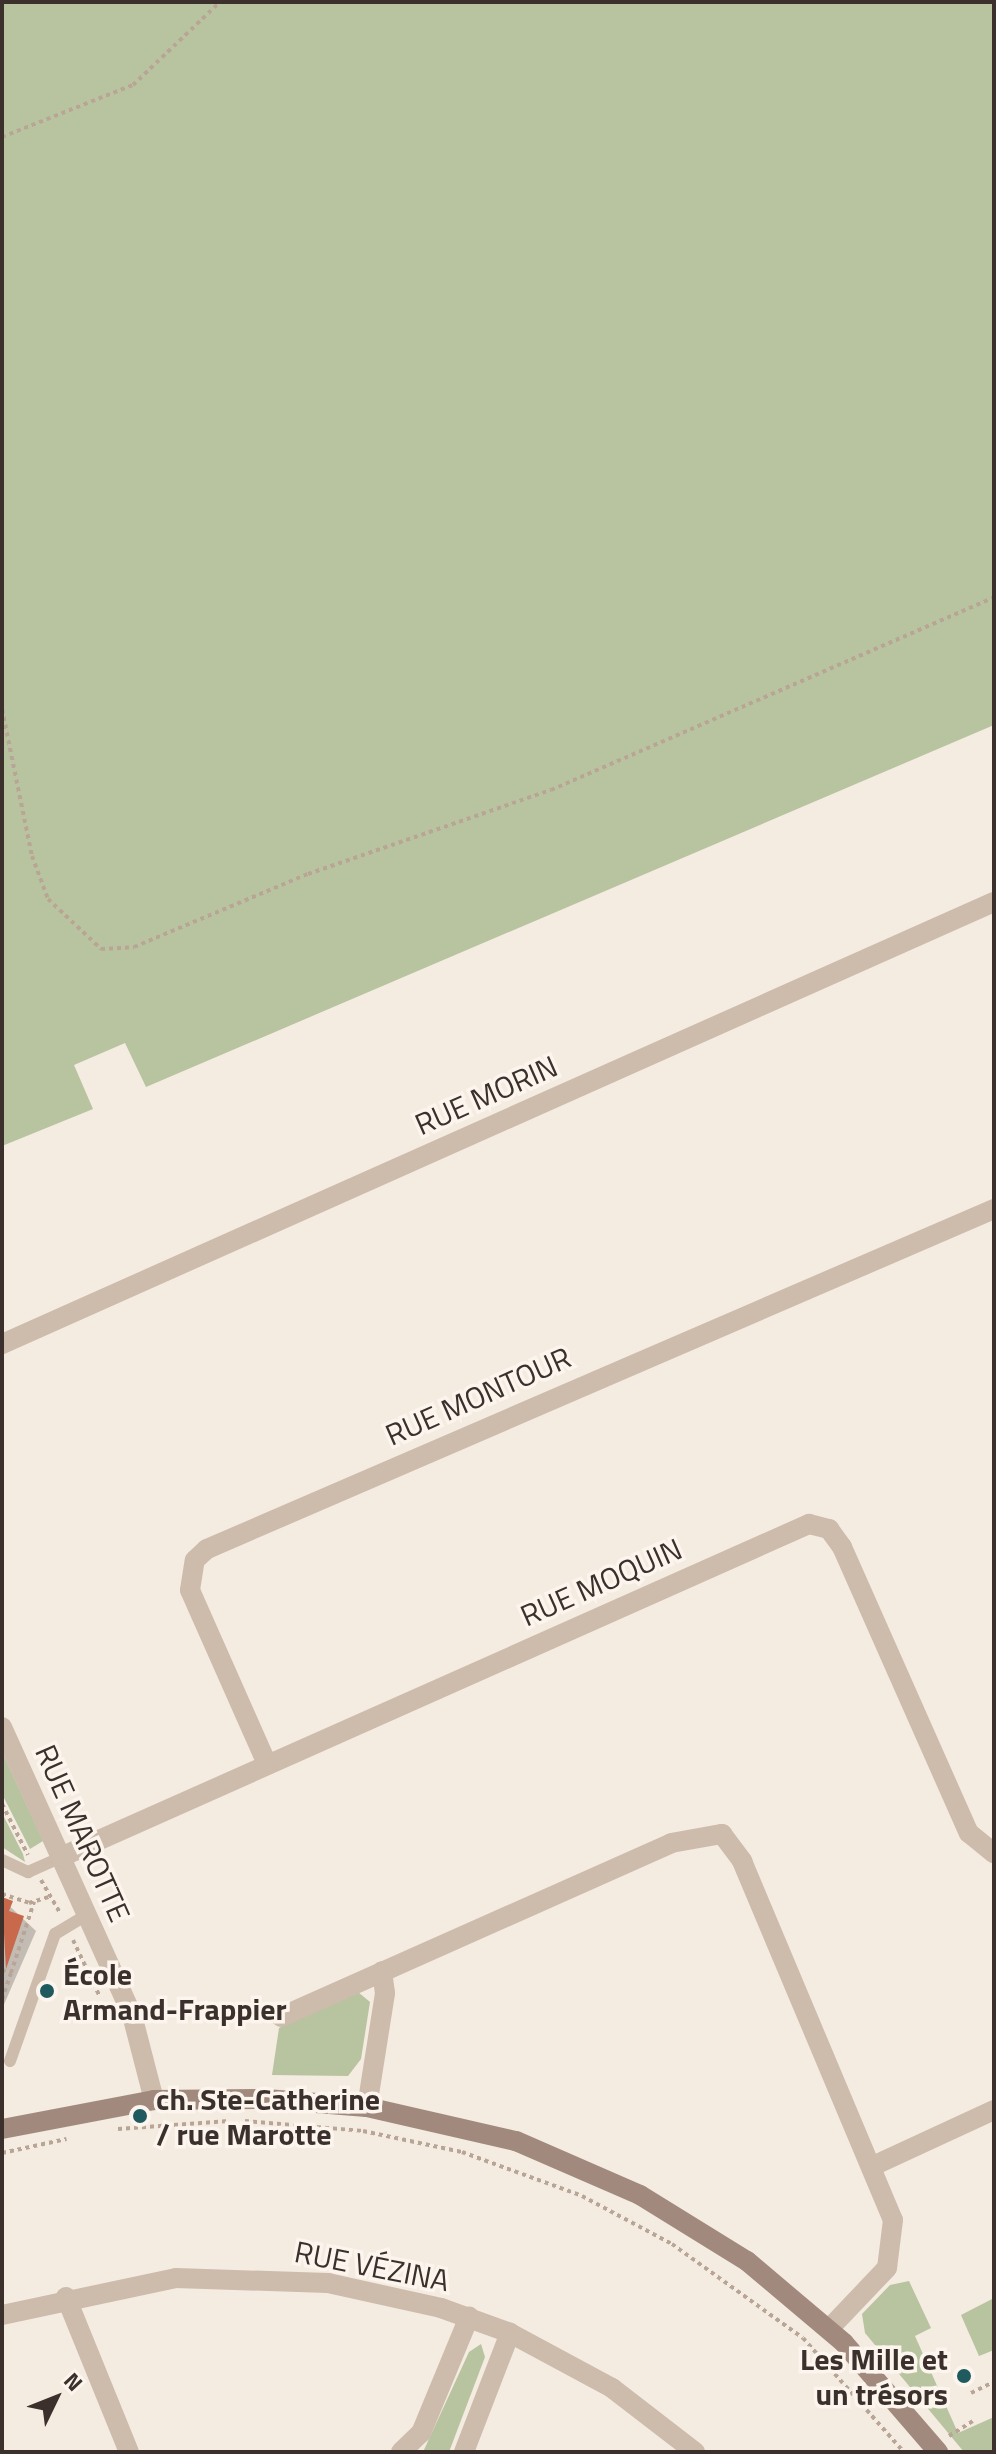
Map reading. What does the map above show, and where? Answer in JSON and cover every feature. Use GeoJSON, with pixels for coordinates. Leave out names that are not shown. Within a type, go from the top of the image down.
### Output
{"type":"FeatureCollection","features":[{"type":"Feature","properties":{"kind":"street","name":"RUE MORIN"},"geometry":{"type":"LineString","coordinates":[[2,1344],[994,902]]}},
{"type":"Feature","properties":{"kind":"street","name":"RUE MONTOUR"},"geometry":{"type":"LineString","coordinates":[[267,1764],[190,1590],[195,1560],[207,1549],[994,1209]]}},
{"type":"Feature","properties":{"kind":"street","name":"RUE MOQUIN"},"geometry":{"type":"LineString","coordinates":[[61,1857],[765,1542],[819,1525],[836,1536],[849,1562],[974,1843],[994,1853]]}},
{"type":"Feature","properties":{"kind":"street","name":"RUE MAROTTE"},"geometry":{"type":"LineString","coordinates":[[2,1727],[138,2029],[154,2100]]}},
{"type":"Feature","properties":{"kind":"street"},"geometry":{"type":"LineString","coordinates":[[281,2017],[671,1843],[722,1834],[742,1861],[875,2165],[893,2220],[892,2259],[829,2329]]}},
{"type":"Feature","properties":{"kind":"street"},"geometry":{"type":"LineString","coordinates":[[367,2107],[385,1993],[382,1971]]}},
{"type":"Feature","properties":{"kind":"street"},"geometry":{"type":"LineString","coordinates":[[2,2129],[154,2100],[367,2107],[479,2130],[597,2174],[710,2236],[829,2329],[944,2444]]}},
{"type":"Feature","properties":{"kind":"street"},"geometry":{"type":"LineString","coordinates":[[875,2165],[994,2110]]}},
{"type":"Feature","properties":{"kind":"street","name":"RUE VÉZINA"},"geometry":{"type":"LineString","coordinates":[[2,2315],[66,2297],[176,2278],[259,2276],[328,2283],[469,2317],[510,2333],[612,2388],[695,2452]]}},
{"type":"Feature","properties":{"kind":"street"},"geometry":{"type":"LineString","coordinates":[[66,2297],[129,2452]]}},
{"type":"Feature","properties":{"kind":"street"},"geometry":{"type":"LineString","coordinates":[[401,2452],[421,2433],[469,2317]]}},
{"type":"Feature","properties":{"kind":"street"},"geometry":{"type":"LineString","coordinates":[[464,2452],[510,2333]]}},
{"type":"Feature","properties":{"kind":"lane"},"geometry":{"type":"LineString","coordinates":[[2,1860],[28,1872],[61,1857]]}},
{"type":"Feature","properties":{"kind":"lane"},"geometry":{"type":"LineString","coordinates":[[10,2061],[55,1934],[87,1915]]}},
{"type":"Feature","properties":{"kind":"path"},"geometry":{"type":"LineString","coordinates":[[2,137],[133,85],[220,2]]}},
{"type":"Feature","properties":{"kind":"path"},"geometry":{"type":"LineString","coordinates":[[2,709],[32,856],[48,899],[101,949],[134,947],[308,874],[551,790],[994,597]]}},
{"type":"Feature","properties":{"kind":"path","name":"RUE MAROTTE"},"geometry":{"type":"LineString","coordinates":[[2,1804],[31,1861]]}},
{"type":"Feature","properties":{"kind":"path","name":"RUE MAROTTE"},"geometry":{"type":"LineString","coordinates":[[41,1881],[61,1914]]}},
{"type":"Feature","properties":{"kind":"path"},"geometry":{"type":"LineString","coordinates":[[2,1894],[34,1902],[63,1892]]}},
{"type":"Feature","properties":{"kind":"path"},"geometry":{"type":"LineString","coordinates":[[2,1999],[34,1902]]}},
{"type":"Feature","properties":{"kind":"path","name":"RUE MAROTTE"},"geometry":{"type":"LineString","coordinates":[[70,1935],[103,2004]]}},
{"type":"Feature","properties":{"kind":"path"},"geometry":{"type":"LineString","coordinates":[[2,1970],[11,1973]]}},
{"type":"Feature","properties":{"kind":"path"},"geometry":{"type":"LineString","coordinates":[[106,2131],[246,2121],[363,2131],[477,2156],[582,2196],[694,2258],[803,2338],[904,2452]]}},
{"type":"Feature","properties":{"kind":"path"},"geometry":{"type":"LineString","coordinates":[[2,2153],[80,2136]]}},
{"type":"Feature","properties":{"kind":"path"},"geometry":{"type":"LineString","coordinates":[[971,2393],[994,2382]]}},
{"type":"Feature","properties":{"kind":"path"},"geometry":{"type":"LineString","coordinates":[[944,2444],[973,2421]]}},
{"type":"Feature","properties":{"kind":"green space"},"geometry":{"type":"Polygon","coordinates":[[[2,2],[994,2],[994,725],[146,1087],[125,1043],[74,1065],[93,1109],[2,1146],[2,2]]]}},
{"type":"Feature","properties":{"kind":"green space"},"geometry":{"type":"Polygon","coordinates":[[[2,1751],[43,1841],[30,1849],[2,1794],[2,1751]]]}},
{"type":"Feature","properties":{"kind":"green space"},"geometry":{"type":"Polygon","coordinates":[[[2,1813],[23,1854],[25,1862],[2,1847],[2,1813]]]}},
{"type":"Feature","properties":{"kind":"green space"},"geometry":{"type":"Polygon","coordinates":[[[358,1992],[370,2002],[361,2059],[348,2076],[272,2075],[279,2028],[358,1992]]]}},
{"type":"Feature","properties":{"kind":"green space"},"geometry":{"type":"Polygon","coordinates":[[[909,2281],[931,2328],[915,2336],[958,2433],[994,2417],[994,2452],[964,2452],[865,2333],[862,2314],[890,2285],[909,2281]]]}},
{"type":"Feature","properties":{"kind":"green space"},"geometry":{"type":"Polygon","coordinates":[[[994,2298],[994,2350],[979,2356],[961,2315],[994,2298]]]}},
{"type":"Feature","properties":{"kind":"green space"},"geometry":{"type":"Polygon","coordinates":[[[481,2344],[485,2357],[449,2452],[423,2452],[469,2352],[481,2344]]]}},
{"type":"Feature","properties":{"kind":"building"},"geometry":{"type":"Polygon","coordinates":[[[2,1897],[13,1901],[9,1911],[24,1916],[6,1969],[2,1897]]]}},
{"type":"Feature","properties":{"kind":"place","name":"École Armand-Frappier"},"geometry":{"type":"Point","coordinates":[47,1991]}},
{"type":"Feature","properties":{"kind":"place","name":"ch. Ste-Catherine / rue Marotte"},"geometry":{"type":"Point","coordinates":[140,2116]}},
{"type":"Feature","properties":{"kind":"place","name":"Les Mille et un trésors"},"geometry":{"type":"Point","coordinates":[964,2376]}}]}
